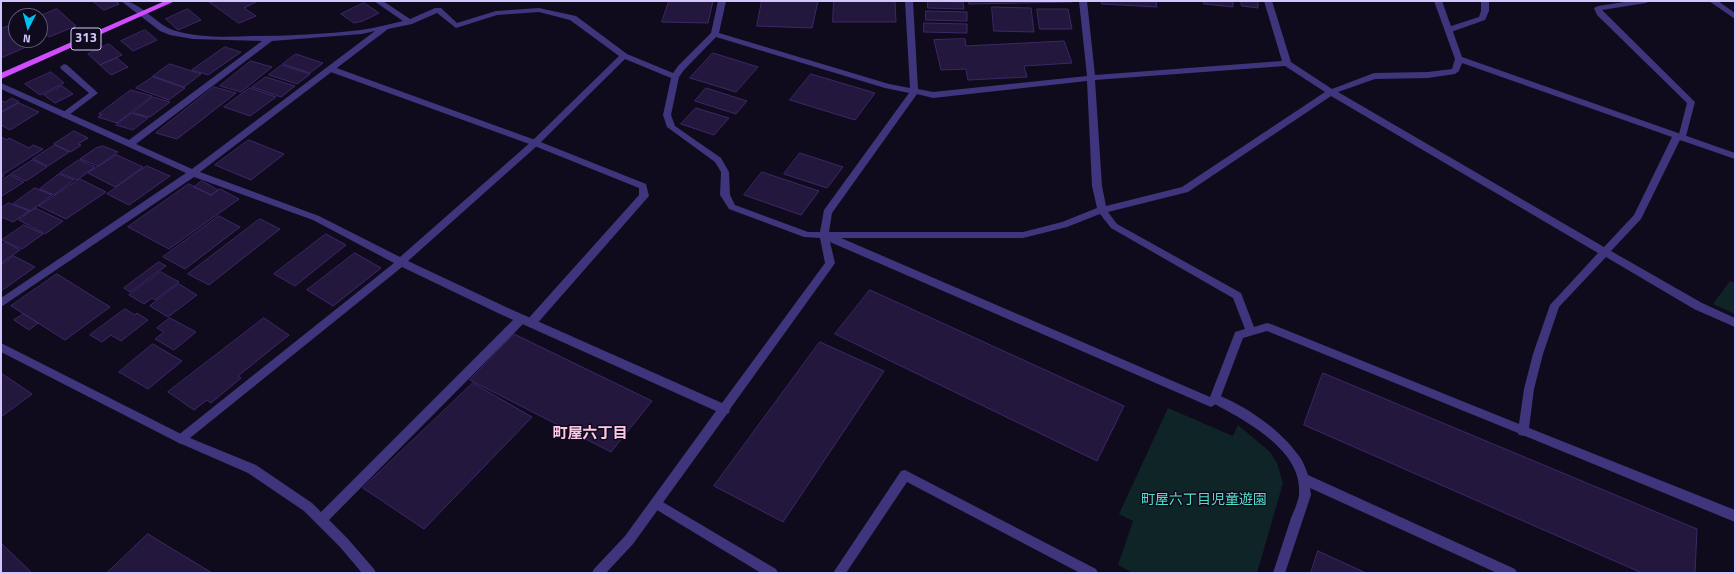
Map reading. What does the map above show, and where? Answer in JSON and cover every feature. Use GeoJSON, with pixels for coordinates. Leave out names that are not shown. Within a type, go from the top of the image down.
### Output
{"type":"FeatureCollection","features":[{"type":"Feature","properties":{"kind":"main road","name":"313"},"geometry":{"type":"LineString","coordinates":[[1,76],[171,1]]}},
{"type":"Feature","properties":{"kind":"street"},"geometry":{"type":"LineString","coordinates":[[125,1],[163,29],[173,33],[192,37],[269,39],[362,32],[409,22],[438,10],[456,26],[496,13],[539,10],[573,18],[624,56],[675,77]]}},
{"type":"Feature","properties":{"kind":"street"},"geometry":{"type":"LineString","coordinates":[[378,1],[409,22]]}},
{"type":"Feature","properties":{"kind":"street"},"geometry":{"type":"LineString","coordinates":[[722,1],[715,34],[681,68],[675,77],[667,115],[671,127],[718,160],[725,172],[725,195],[732,207],[807,235],[1023,235],[1064,225],[1102,210],[1185,190],[1331,92],[1374,76],[1428,75],[1454,71],[1459,59],[1438,1]]}},
{"type":"Feature","properties":{"kind":"street"},"geometry":{"type":"LineString","coordinates":[[598,573],[629,540],[725,410],[830,263],[824,235],[827,212],[914,92],[908,1]]}},
{"type":"Feature","properties":{"kind":"street"},"geometry":{"type":"LineString","coordinates":[[1083,1],[1091,78],[1097,186],[1102,210],[1114,226],[1237,296],[1250,332]]}},
{"type":"Feature","properties":{"kind":"street"},"geometry":{"type":"LineString","coordinates":[[1268,1],[1288,63],[1331,92],[1443,158],[1698,306],[1735,323]]}},
{"type":"Feature","properties":{"kind":"street"},"geometry":{"type":"LineString","coordinates":[[1448,30],[1482,18],[1485,11],[1485,1]]}},
{"type":"Feature","properties":{"kind":"street"},"geometry":{"type":"LineString","coordinates":[[1523,432],[1538,354],[1555,305],[1638,217],[1680,137],[1691,102],[1600,13],[1598,8],[1646,1]]}},
{"type":"Feature","properties":{"kind":"street"},"geometry":{"type":"LineString","coordinates":[[1713,1],[1735,17]]}},
{"type":"Feature","properties":{"kind":"street"},"geometry":{"type":"LineString","coordinates":[[1,303],[194,173],[388,26]]}},
{"type":"Feature","properties":{"kind":"street"},"geometry":{"type":"LineString","coordinates":[[715,34],[888,86],[934,95],[1091,78],[1288,63]]}},
{"type":"Feature","properties":{"kind":"street"},"geometry":{"type":"LineString","coordinates":[[130,144],[269,39]]}},
{"type":"Feature","properties":{"kind":"street"},"geometry":{"type":"LineString","coordinates":[[181,439],[401,262],[535,143],[624,56]]}},
{"type":"Feature","properties":{"kind":"street"},"geometry":{"type":"LineString","coordinates":[[1459,59],[1735,156]]}},
{"type":"Feature","properties":{"kind":"street"},"geometry":{"type":"LineString","coordinates":[[64,67],[94,93],[65,115]]}},
{"type":"Feature","properties":{"kind":"street"},"geometry":{"type":"LineString","coordinates":[[321,520],[452,390],[526,321],[644,196],[643,186],[535,143],[331,69]]}},
{"type":"Feature","properties":{"kind":"street"},"geometry":{"type":"LineString","coordinates":[[1,86],[194,173],[316,218],[401,262],[526,321],[725,410]]}},
{"type":"Feature","properties":{"kind":"street"},"geometry":{"type":"LineString","coordinates":[[824,235],[1211,402],[1215,399],[1239,335],[1267,327],[1523,432],[1735,516]]}},
{"type":"Feature","properties":{"kind":"street"},"geometry":{"type":"LineString","coordinates":[[1,347],[181,439],[252,469],[308,507],[370,573]]}},
{"type":"Feature","properties":{"kind":"street"},"geometry":{"type":"LineString","coordinates":[[1215,399],[1256,420],[1279,440],[1296,460],[1304,479],[1305,495],[1279,573]]}},
{"type":"Feature","properties":{"kind":"street"},"geometry":{"type":"LineString","coordinates":[[839,573],[904,475],[1092,573]]}},
{"type":"Feature","properties":{"kind":"street"},"geometry":{"type":"LineString","coordinates":[[1304,479],[1511,573]]}},
{"type":"Feature","properties":{"kind":"street"},"geometry":{"type":"LineString","coordinates":[[656,503],[772,573]]}},
{"type":"Feature","properties":{"kind":"green space"},"geometry":{"type":"Polygon","coordinates":[[[1730,281],[1735,283],[1735,314],[1713,304],[1730,281]]]}},
{"type":"Feature","properties":{"kind":"green space","name":"町屋六丁目児童遊園"},"geometry":{"type":"Polygon","coordinates":[[[1168,408],[1233,436],[1238,425],[1270,452],[1277,463],[1283,483],[1257,573],[1133,573],[1118,565],[1133,521],[1119,514],[1168,408]]]}},
{"type":"Feature","properties":{"kind":"building"},"geometry":{"type":"Polygon","coordinates":[[[93,1],[115,1],[119,4],[104,10],[93,1]]]}},
{"type":"Feature","properties":{"kind":"building"},"geometry":{"type":"Polygon","coordinates":[[[208,1],[258,1],[244,8],[256,16],[239,23],[208,1]]]}},
{"type":"Feature","properties":{"kind":"building"},"geometry":{"type":"Polygon","coordinates":[[[669,1],[713,1],[708,23],[662,22],[669,1]]]}},
{"type":"Feature","properties":{"kind":"building"},"geometry":{"type":"Polygon","coordinates":[[[762,1],[818,1],[812,28],[757,26],[762,1]]]}},
{"type":"Feature","properties":{"kind":"building"},"geometry":{"type":"Polygon","coordinates":[[[834,1],[895,1],[896,22],[833,22],[834,1]]]}},
{"type":"Feature","properties":{"kind":"building"},"geometry":{"type":"Polygon","coordinates":[[[928,1],[963,2],[964,9],[928,8],[928,1]]]}},
{"type":"Feature","properties":{"kind":"building"},"geometry":{"type":"Polygon","coordinates":[[[969,1],[1072,1],[1072,2],[969,4],[969,1]]]}},
{"type":"Feature","properties":{"kind":"building"},"geometry":{"type":"Polygon","coordinates":[[[1102,1],[1156,1],[1157,7],[1102,4],[1102,1]]]}},
{"type":"Feature","properties":{"kind":"building"},"geometry":{"type":"Polygon","coordinates":[[[1204,1],[1233,1],[1233,7],[1204,4],[1204,1]]]}},
{"type":"Feature","properties":{"kind":"building"},"geometry":{"type":"Polygon","coordinates":[[[1241,1],[1258,1],[1258,8],[1242,6],[1241,1]]]}},
{"type":"Feature","properties":{"kind":"building"},"geometry":{"type":"Polygon","coordinates":[[[364,3],[379,13],[363,21],[354,23],[341,14],[364,3]]]}},
{"type":"Feature","properties":{"kind":"building"},"geometry":{"type":"Polygon","coordinates":[[[992,7],[1031,8],[1034,32],[994,31],[992,7]]]}},
{"type":"Feature","properties":{"kind":"building"},"geometry":{"type":"Polygon","coordinates":[[[57,9],[76,26],[49,37],[48,13],[57,9]]]}},
{"type":"Feature","properties":{"kind":"building"},"geometry":{"type":"Polygon","coordinates":[[[188,9],[201,20],[178,30],[166,19],[188,9]]]}},
{"type":"Feature","properties":{"kind":"building"},"geometry":{"type":"Polygon","coordinates":[[[1037,9],[1068,9],[1072,29],[1040,29],[1037,9]]]}},
{"type":"Feature","properties":{"kind":"building"},"geometry":{"type":"Polygon","coordinates":[[[926,11],[967,12],[967,21],[926,20],[926,11]]]}},
{"type":"Feature","properties":{"kind":"building"},"geometry":{"type":"Polygon","coordinates":[[[924,23],[967,24],[967,33],[924,32],[924,23]]]}},
{"type":"Feature","properties":{"kind":"building"},"geometry":{"type":"Polygon","coordinates":[[[8,26],[8,48],[24,48],[1,58],[1,29],[8,26]]]}},
{"type":"Feature","properties":{"kind":"building"},"geometry":{"type":"Polygon","coordinates":[[[145,30],[157,40],[133,51],[121,41],[145,30]]]}},
{"type":"Feature","properties":{"kind":"building"},"geometry":{"type":"Polygon","coordinates":[[[965,39],[966,46],[1064,41],[1072,63],[1024,66],[1027,77],[968,80],[966,69],[941,70],[934,40],[965,39]]]}},
{"type":"Feature","properties":{"kind":"building"},"geometry":{"type":"Polygon","coordinates":[[[109,44],[122,55],[100,65],[88,54],[109,44]]]}},
{"type":"Feature","properties":{"kind":"building"},"geometry":{"type":"Polygon","coordinates":[[[225,47],[241,52],[208,75],[192,70],[225,47]]]}},
{"type":"Feature","properties":{"kind":"building"},"geometry":{"type":"Polygon","coordinates":[[[713,53],[758,67],[736,92],[690,78],[713,53]]]}},
{"type":"Feature","properties":{"kind":"building"},"geometry":{"type":"Polygon","coordinates":[[[296,54],[323,63],[310,73],[283,64],[296,54]]]}},
{"type":"Feature","properties":{"kind":"building"},"geometry":{"type":"Polygon","coordinates":[[[117,58],[128,67],[111,75],[100,65],[117,58]]]}},
{"type":"Feature","properties":{"kind":"building"},"geometry":{"type":"Polygon","coordinates":[[[251,61],[272,67],[241,92],[220,86],[251,61]]]}},
{"type":"Feature","properties":{"kind":"building"},"geometry":{"type":"Polygon","coordinates":[[[170,64],[201,74],[184,87],[153,76],[170,64]]]}},
{"type":"Feature","properties":{"kind":"building"},"geometry":{"type":"Polygon","coordinates":[[[282,65],[310,74],[297,84],[269,75],[282,65]]]}},
{"type":"Feature","properties":{"kind":"building"},"geometry":{"type":"Polygon","coordinates":[[[51,72],[64,83],[40,95],[25,84],[51,72]]]}},
{"type":"Feature","properties":{"kind":"building"},"geometry":{"type":"Polygon","coordinates":[[[811,74],[875,93],[855,120],[790,100],[811,74]]]}},
{"type":"Feature","properties":{"kind":"building"},"geometry":{"type":"Polygon","coordinates":[[[153,77],[185,88],[169,100],[136,88],[153,77]]]}},
{"type":"Feature","properties":{"kind":"building"},"geometry":{"type":"Polygon","coordinates":[[[266,77],[295,86],[281,97],[252,87],[266,77]]]}},
{"type":"Feature","properties":{"kind":"building"},"geometry":{"type":"Polygon","coordinates":[[[62,86],[73,94],[55,103],[44,95],[62,86]]]}},
{"type":"Feature","properties":{"kind":"building"},"geometry":{"type":"Polygon","coordinates":[[[214,87],[236,93],[177,139],[156,133],[214,87]]]}},
{"type":"Feature","properties":{"kind":"building"},"geometry":{"type":"Polygon","coordinates":[[[250,88],[276,97],[250,116],[224,107],[250,88]]]}},
{"type":"Feature","properties":{"kind":"building"},"geometry":{"type":"Polygon","coordinates":[[[706,88],[747,101],[736,114],[695,101],[706,88]]]}},
{"type":"Feature","properties":{"kind":"building"},"geometry":{"type":"Polygon","coordinates":[[[131,90],[152,96],[117,123],[98,117],[102,115],[99,114],[131,90]]]}},
{"type":"Feature","properties":{"kind":"building"},"geometry":{"type":"Polygon","coordinates":[[[153,97],[170,102],[150,117],[133,113],[153,97]]]}},
{"type":"Feature","properties":{"kind":"building"},"geometry":{"type":"Polygon","coordinates":[[[12,98],[19,102],[1,112],[1,101],[5,102],[12,98]]]}},
{"type":"Feature","properties":{"kind":"building"},"geometry":{"type":"Polygon","coordinates":[[[19,103],[39,112],[10,130],[1,125],[1,113],[19,103]]]}},
{"type":"Feature","properties":{"kind":"building"},"geometry":{"type":"Polygon","coordinates":[[[696,108],[729,118],[714,135],[681,124],[696,108]]]}},
{"type":"Feature","properties":{"kind":"building"},"geometry":{"type":"Polygon","coordinates":[[[132,113],[148,118],[133,130],[116,125],[132,113]]]}},
{"type":"Feature","properties":{"kind":"building"},"geometry":{"type":"Polygon","coordinates":[[[74,131],[88,138],[78,144],[81,145],[71,152],[54,144],[74,131]]]}},
{"type":"Feature","properties":{"kind":"building"},"geometry":{"type":"Polygon","coordinates":[[[1,137],[7,140],[9,138],[29,148],[33,145],[43,149],[2,175],[4,176],[1,178],[1,137]]]}},
{"type":"Feature","properties":{"kind":"building"},"geometry":{"type":"Polygon","coordinates":[[[249,140],[284,154],[251,180],[215,165],[249,140]]]}},
{"type":"Feature","properties":{"kind":"building"},"geometry":{"type":"Polygon","coordinates":[[[55,145],[69,152],[48,166],[33,159],[55,145]]]}},
{"type":"Feature","properties":{"kind":"building"},"geometry":{"type":"Polygon","coordinates":[[[103,146],[118,152],[98,166],[80,159],[96,148],[103,146]]]}},
{"type":"Feature","properties":{"kind":"building"},"geometry":{"type":"Polygon","coordinates":[[[800,153],[843,167],[827,188],[784,174],[800,153]]]}},
{"type":"Feature","properties":{"kind":"building"},"geometry":{"type":"Polygon","coordinates":[[[117,155],[143,167],[115,187],[88,173],[117,155]]]}},
{"type":"Feature","properties":{"kind":"building"},"geometry":{"type":"Polygon","coordinates":[[[33,160],[47,167],[26,181],[11,174],[33,160]]]}},
{"type":"Feature","properties":{"kind":"building"},"geometry":{"type":"Polygon","coordinates":[[[79,160],[95,167],[77,180],[60,173],[79,160]]]}},
{"type":"Feature","properties":{"kind":"building"},"geometry":{"type":"Polygon","coordinates":[[[147,166],[170,176],[129,205],[107,194],[147,166]]]}},
{"type":"Feature","properties":{"kind":"building"},"geometry":{"type":"Polygon","coordinates":[[[762,172],[819,191],[801,215],[744,195],[762,172]]]}},
{"type":"Feature","properties":{"kind":"building"},"geometry":{"type":"Polygon","coordinates":[[[59,174],[74,180],[54,195],[40,189],[59,174]]]}},
{"type":"Feature","properties":{"kind":"building"},"geometry":{"type":"Polygon","coordinates":[[[10,175],[24,182],[2,196],[1,181],[10,175]]]}},
{"type":"Feature","properties":{"kind":"building"},"geometry":{"type":"Polygon","coordinates":[[[80,179],[106,192],[66,219],[39,206],[80,179]]]}},
{"type":"Feature","properties":{"kind":"building"},"geometry":{"type":"Polygon","coordinates":[[[202,181],[218,190],[211,195],[194,187],[202,181]]]}},
{"type":"Feature","properties":{"kind":"building"},"geometry":{"type":"Polygon","coordinates":[[[189,184],[211,195],[220,189],[239,199],[169,249],[128,227],[189,184]]]}},
{"type":"Feature","properties":{"kind":"building"},"geometry":{"type":"Polygon","coordinates":[[[35,188],[52,195],[31,211],[13,204],[35,188]]]}},
{"type":"Feature","properties":{"kind":"building"},"geometry":{"type":"Polygon","coordinates":[[[9,203],[29,211],[13,222],[1,217],[1,208],[9,203]]]}},
{"type":"Feature","properties":{"kind":"building"},"geometry":{"type":"Polygon","coordinates":[[[35,208],[63,221],[45,234],[19,220],[35,208]]]}},
{"type":"Feature","properties":{"kind":"building"},"geometry":{"type":"Polygon","coordinates":[[[219,216],[240,227],[185,269],[163,257],[219,216]]]}},
{"type":"Feature","properties":{"kind":"building"},"geometry":{"type":"Polygon","coordinates":[[[260,219],[280,229],[209,285],[188,274],[260,219]]]}},
{"type":"Feature","properties":{"kind":"building"},"geometry":{"type":"Polygon","coordinates":[[[24,225],[43,234],[22,249],[2,240],[24,225]]]}},
{"type":"Feature","properties":{"kind":"building"},"geometry":{"type":"Polygon","coordinates":[[[326,234],[346,245],[295,286],[274,274],[326,234]]]}},
{"type":"Feature","properties":{"kind":"building"},"geometry":{"type":"Polygon","coordinates":[[[6,242],[20,250],[1,263],[1,246],[6,242]]]}},
{"type":"Feature","properties":{"kind":"building"},"geometry":{"type":"Polygon","coordinates":[[[355,253],[381,268],[333,306],[307,290],[355,253]]]}},
{"type":"Feature","properties":{"kind":"building"},"geometry":{"type":"Polygon","coordinates":[[[14,256],[35,267],[1,291],[1,265],[14,256]]]}},
{"type":"Feature","properties":{"kind":"building"},"geometry":{"type":"Polygon","coordinates":[[[159,262],[166,266],[130,292],[124,288],[159,262]]]}},
{"type":"Feature","properties":{"kind":"building"},"geometry":{"type":"Polygon","coordinates":[[[161,272],[179,282],[155,300],[152,298],[144,304],[129,295],[161,272]]]}},
{"type":"Feature","properties":{"kind":"building"},"geometry":{"type":"Polygon","coordinates":[[[57,274],[110,307],[65,340],[11,306],[57,274]]]}},
{"type":"Feature","properties":{"kind":"building"},"geometry":{"type":"Polygon","coordinates":[[[179,284],[197,295],[168,317],[150,306],[179,284]]]}},
{"type":"Feature","properties":{"kind":"building"},"geometry":{"type":"Polygon","coordinates":[[[870,290],[1124,406],[1097,461],[835,334],[870,290]]]}},
{"type":"Feature","properties":{"kind":"building"},"geometry":{"type":"Polygon","coordinates":[[[125,309],[135,315],[137,313],[148,320],[121,341],[111,335],[102,342],[90,335],[125,309]]]}},
{"type":"Feature","properties":{"kind":"building"},"geometry":{"type":"Polygon","coordinates":[[[24,314],[38,323],[29,330],[14,320],[24,314]]]}},
{"type":"Feature","properties":{"kind":"building"},"geometry":{"type":"Polygon","coordinates":[[[170,318],[196,332],[174,350],[155,339],[164,332],[157,328],[170,318]]]}},
{"type":"Feature","properties":{"kind":"building"},"geometry":{"type":"Polygon","coordinates":[[[264,318],[289,335],[238,376],[241,378],[211,403],[207,400],[194,410],[168,392],[264,318]]]}},
{"type":"Feature","properties":{"kind":"building"},"geometry":{"type":"Polygon","coordinates":[[[514,334],[652,401],[611,452],[470,380],[514,334]]]}},
{"type":"Feature","properties":{"kind":"building"},"geometry":{"type":"Polygon","coordinates":[[[820,342],[884,371],[783,522],[714,486],[820,342]]]}},
{"type":"Feature","properties":{"kind":"building"},"geometry":{"type":"Polygon","coordinates":[[[153,344],[182,361],[148,389],[119,372],[153,344]]]}},
{"type":"Feature","properties":{"kind":"building"},"geometry":{"type":"Polygon","coordinates":[[[1,373],[32,394],[1,417],[1,373]]]}},
{"type":"Feature","properties":{"kind":"building"},"geometry":{"type":"Polygon","coordinates":[[[1323,373],[1697,529],[1695,573],[1642,573],[1304,425],[1323,373]]]}},
{"type":"Feature","properties":{"kind":"building"},"geometry":{"type":"Polygon","coordinates":[[[473,383],[532,417],[424,529],[363,488],[473,383]]]}},
{"type":"Feature","properties":{"kind":"building"},"geometry":{"type":"Polygon","coordinates":[[[148,534],[212,573],[107,573],[148,534]]]}},
{"type":"Feature","properties":{"kind":"building"},"geometry":{"type":"Polygon","coordinates":[[[1,543],[32,573],[1,573],[1,543]]]}},
{"type":"Feature","properties":{"kind":"building"},"geometry":{"type":"Polygon","coordinates":[[[1318,551],[1366,573],[1311,573],[1318,551]]]}},
{"type":"Feature","properties":{"kind":"district","name":"町屋六丁目"},"geometry":{"type":"Point","coordinates":[590,434]}}]}
